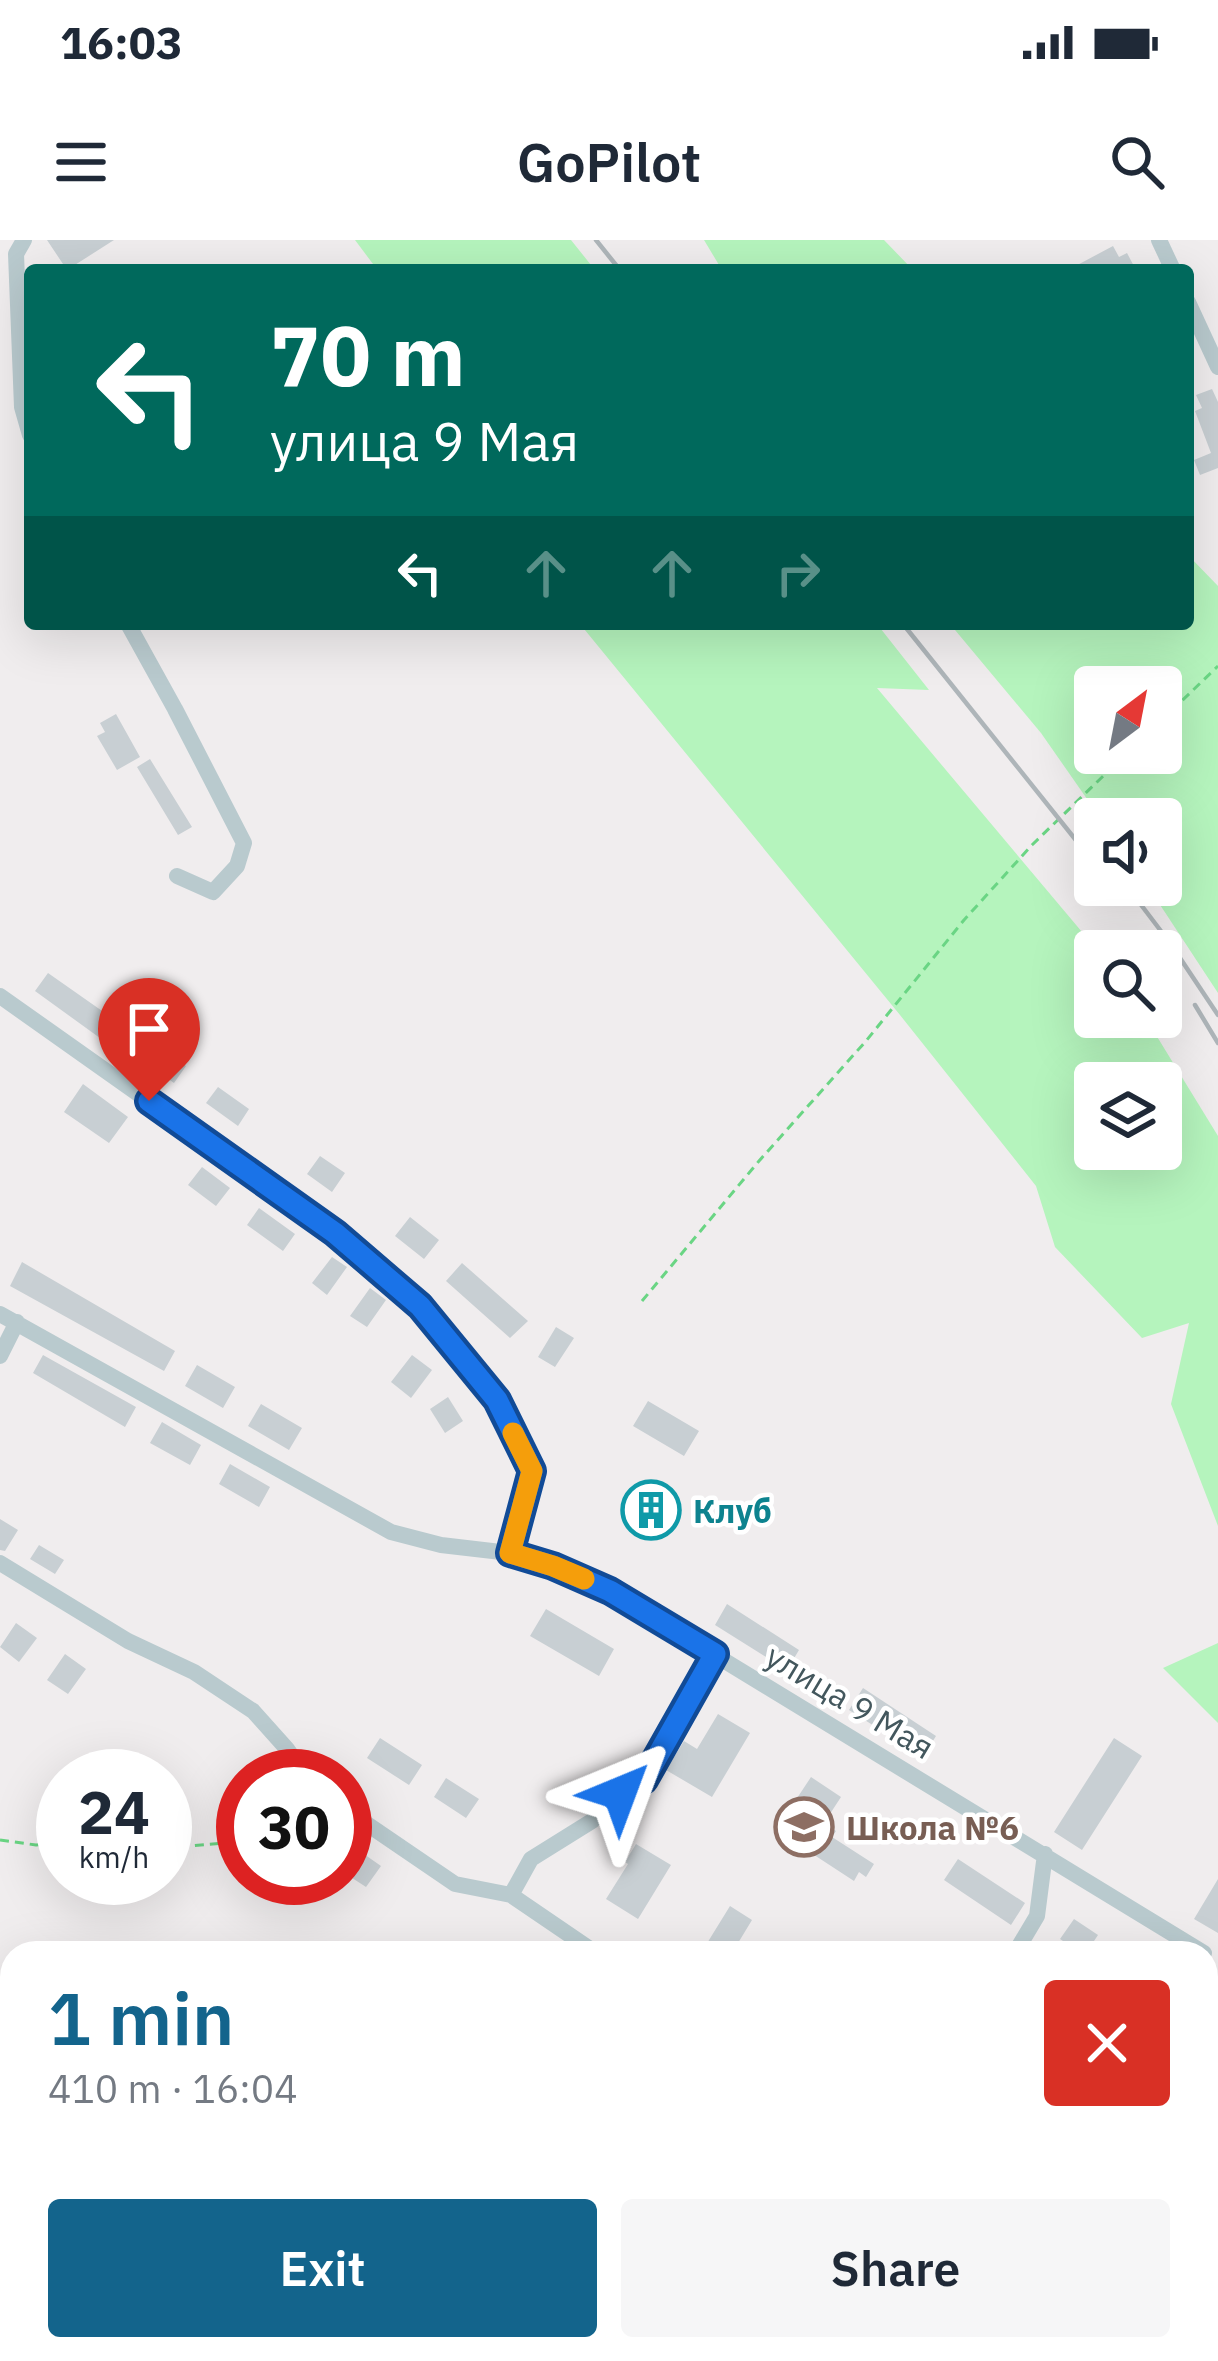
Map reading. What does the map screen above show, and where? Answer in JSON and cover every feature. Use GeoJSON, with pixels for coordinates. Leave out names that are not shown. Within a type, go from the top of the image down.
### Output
{"type":"FeatureCollection","features":[{"type":"Feature","properties":{"kind":"street"},"geometry":{"type":"LineString","coordinates":[[24,240],[16,254],[24,414]]}},
{"type":"Feature","properties":{"kind":"street"},"geometry":{"type":"LineString","coordinates":[[1194,315],[1218,367]]}},
{"type":"Feature","properties":{"kind":"street"},"geometry":{"type":"LineString","coordinates":[[131,630],[244,843],[238,866],[213,892],[177,876]]}},
{"type":"Feature","properties":{"kind":"street"},"geometry":{"type":"LineString","coordinates":[[0,996],[335,1233],[420,1306],[497,1400],[532,1471],[510,1553]]}},
{"type":"Feature","properties":{"kind":"street"},"geometry":{"type":"LineString","coordinates":[[0,1356],[9,1318]]}},
{"type":"Feature","properties":{"kind":"street","name":"улица 9 Мая"},"geometry":{"type":"LineString","coordinates":[[9,1318],[391,1532],[441,1545],[510,1553],[610,1591],[1184,1941]]}},
{"type":"Feature","properties":{"kind":"street"},"geometry":{"type":"LineString","coordinates":[[0,1564],[128,1641],[194,1672],[253,1711],[287,1749]]}},
{"type":"Feature","properties":{"kind":"street"},"geometry":{"type":"LineString","coordinates":[[511,1895],[531,1859],[592,1821],[620,1793],[644,1780],[715,1654]]}},
{"type":"Feature","properties":{"kind":"street"},"geometry":{"type":"LineString","coordinates":[[372,1828],[455,1885],[511,1895],[578,1941]]}},
{"type":"Feature","properties":{"kind":"street"},"geometry":{"type":"LineString","coordinates":[[1022,1941],[1037,1916],[1045,1854]]}},
{"type":"Feature","properties":{"kind":"path"},"geometry":{"type":"LineString","coordinates":[[1182,701],[1218,666]]}},
{"type":"Feature","properties":{"kind":"path"},"geometry":{"type":"LineString","coordinates":[[642,1301],[964,920],[1105,774]]}},
{"type":"Feature","properties":{"kind":"path"},"geometry":{"type":"LineString","coordinates":[[0,1840],[36,1845]]}},
{"type":"Feature","properties":{"kind":"green space"},"geometry":{"type":"Polygon","coordinates":[[[355,240],[571,240],[590,264],[373,264],[355,240]]]}},
{"type":"Feature","properties":{"kind":"green space"},"geometry":{"type":"Polygon","coordinates":[[[704,240],[884,240],[907,264],[718,264],[704,240]]]}},
{"type":"Feature","properties":{"kind":"green space"},"geometry":{"type":"Polygon","coordinates":[[[1194,561],[1218,586],[1218,993],[1182,938],[1182,930],[1177,930],[1161,906],[1182,906],[1182,798],[1086,798],[1041,733],[955,630],[1194,630],[1194,561]]]}},
{"type":"Feature","properties":{"kind":"green space"},"geometry":{"type":"Polygon","coordinates":[[[585,630],[882,630],[929,690],[877,688],[1080,930],[1074,930],[1074,1038],[1158,1038],[1173,1062],[1074,1062],[1074,1170],[1182,1170],[1182,1077],[1218,1136],[1218,1526],[1171,1404],[1189,1323],[1142,1338],[1055,1247],[1036,1186],[585,630]]]}},
{"type":"Feature","properties":{"kind":"green space"},"geometry":{"type":"Polygon","coordinates":[[[1218,1643],[1218,1723],[1163,1668],[1218,1643]]]}},
{"type":"Feature","properties":{"kind":"building"},"geometry":{"type":"Polygon","coordinates":[[[47,240],[114,240],[76,264],[63,264],[47,240]]]}},
{"type":"Feature","properties":{"kind":"building"},"geometry":{"type":"Polygon","coordinates":[[[1113,246],[1119,257],[1127,253],[1133,264],[1079,264],[1113,246]]]}},
{"type":"Feature","properties":{"kind":"building"},"geometry":{"type":"Polygon","coordinates":[[[1212,389],[1218,402],[1218,468],[1200,475],[1194,460],[1211,453],[1195,411],[1202,408],[1196,395],[1212,389]]]}},
{"type":"Feature","properties":{"kind":"building"},"geometry":{"type":"Polygon","coordinates":[[[116,714],[140,757],[117,770],[97,736],[105,732],[100,723],[116,714]]]}},
{"type":"Feature","properties":{"kind":"building"},"geometry":{"type":"Polygon","coordinates":[[[150,759],[192,827],[178,835],[137,767],[150,759]]]}},
{"type":"Feature","properties":{"kind":"building"},"geometry":{"type":"Polygon","coordinates":[[[48,973],[125,1027],[111,1046],[35,991],[48,973]]]}},
{"type":"Feature","properties":{"kind":"building"},"geometry":{"type":"Polygon","coordinates":[[[159,1047],[186,1066],[174,1083],[147,1064],[159,1047]]]}},
{"type":"Feature","properties":{"kind":"building"},"geometry":{"type":"Polygon","coordinates":[[[83,1084],[128,1117],[109,1143],[64,1112],[83,1084]]]}},
{"type":"Feature","properties":{"kind":"building"},"geometry":{"type":"Polygon","coordinates":[[[218,1087],[249,1109],[238,1126],[206,1103],[218,1087]]]}},
{"type":"Feature","properties":{"kind":"building"},"geometry":{"type":"Polygon","coordinates":[[[320,1156],[345,1173],[332,1192],[307,1174],[320,1156]]]}},
{"type":"Feature","properties":{"kind":"building"},"geometry":{"type":"Polygon","coordinates":[[[202,1167],[230,1188],[216,1206],[188,1185],[202,1167]]]}},
{"type":"Feature","properties":{"kind":"building"},"geometry":{"type":"Polygon","coordinates":[[[259,1208],[295,1234],[283,1251],[247,1225],[259,1208]]]}},
{"type":"Feature","properties":{"kind":"building"},"geometry":{"type":"Polygon","coordinates":[[[410,1217],[439,1240],[424,1259],[395,1236],[410,1217]]]}},
{"type":"Feature","properties":{"kind":"building"},"geometry":{"type":"Polygon","coordinates":[[[332,1257],[347,1267],[327,1295],[312,1283],[332,1257]]]}},
{"type":"Feature","properties":{"kind":"building"},"geometry":{"type":"Polygon","coordinates":[[[22,1262],[175,1351],[164,1371],[10,1286],[22,1262]]]}},
{"type":"Feature","properties":{"kind":"building"},"geometry":{"type":"Polygon","coordinates":[[[462,1263],[528,1321],[510,1338],[446,1281],[462,1263]]]}},
{"type":"Feature","properties":{"kind":"building"},"geometry":{"type":"Polygon","coordinates":[[[370,1288],[386,1300],[367,1327],[350,1316],[370,1288]]]}},
{"type":"Feature","properties":{"kind":"building"},"geometry":{"type":"Polygon","coordinates":[[[556,1327],[574,1338],[555,1367],[538,1357],[556,1327]]]}},
{"type":"Feature","properties":{"kind":"building"},"geometry":{"type":"Polygon","coordinates":[[[43,1355],[136,1407],[125,1427],[33,1373],[43,1355]]]}},
{"type":"Feature","properties":{"kind":"building"},"geometry":{"type":"Polygon","coordinates":[[[412,1355],[432,1370],[411,1398],[391,1382],[412,1355]]]}},
{"type":"Feature","properties":{"kind":"building"},"geometry":{"type":"Polygon","coordinates":[[[197,1365],[235,1387],[223,1408],[185,1386],[197,1365]]]}},
{"type":"Feature","properties":{"kind":"building"},"geometry":{"type":"Polygon","coordinates":[[[448,1397],[463,1421],[445,1433],[430,1409],[448,1397]]]}},
{"type":"Feature","properties":{"kind":"building"},"geometry":{"type":"Polygon","coordinates":[[[648,1401],[699,1431],[684,1456],[633,1426],[648,1401]]]}},
{"type":"Feature","properties":{"kind":"building"},"geometry":{"type":"Polygon","coordinates":[[[261,1404],[302,1428],[289,1450],[248,1426],[261,1404]]]}},
{"type":"Feature","properties":{"kind":"building"},"geometry":{"type":"Polygon","coordinates":[[[162,1422],[201,1445],[190,1465],[150,1443],[162,1422]]]}},
{"type":"Feature","properties":{"kind":"building"},"geometry":{"type":"Polygon","coordinates":[[[230,1464],[270,1487],[259,1507],[219,1484],[230,1464]]]}},
{"type":"Feature","properties":{"kind":"building","name":"Клуб"},"geometry":{"type":"Polygon","coordinates":[[[636,1484],[682,1510],[667,1535],[621,1510],[636,1484]]]}},
{"type":"Feature","properties":{"kind":"building"},"geometry":{"type":"Polygon","coordinates":[[[0,1519],[18,1530],[5,1551],[0,1550],[0,1519]]]}},
{"type":"Feature","properties":{"kind":"building"},"geometry":{"type":"Polygon","coordinates":[[[39,1545],[64,1560],[55,1574],[30,1559],[39,1545]]]}},
{"type":"Feature","properties":{"kind":"building"},"geometry":{"type":"Polygon","coordinates":[[[727,1604],[799,1650],[787,1670],[715,1625],[727,1604]]]}},
{"type":"Feature","properties":{"kind":"building"},"geometry":{"type":"Polygon","coordinates":[[[546,1609],[614,1649],[599,1676],[530,1636],[546,1609]]]}},
{"type":"Feature","properties":{"kind":"building"},"geometry":{"type":"Polygon","coordinates":[[[16,1623],[37,1638],[19,1662],[0,1647],[16,1623]]]}},
{"type":"Feature","properties":{"kind":"building"},"geometry":{"type":"Polygon","coordinates":[[[65,1654],[86,1669],[68,1694],[47,1680],[65,1654]]]}},
{"type":"Feature","properties":{"kind":"building"},"geometry":{"type":"Polygon","coordinates":[[[863,1688],[936,1736],[923,1757],[849,1710],[863,1688]]]}},
{"type":"Feature","properties":{"kind":"building"},"geometry":{"type":"Polygon","coordinates":[[[718,1714],[750,1733],[712,1797],[666,1770],[684,1741],[697,1749],[718,1714]]]}},
{"type":"Feature","properties":{"kind":"building"},"geometry":{"type":"Polygon","coordinates":[[[380,1738],[422,1765],[409,1785],[372,1761],[380,1738]]]}},
{"type":"Feature","properties":{"kind":"building"},"geometry":{"type":"Polygon","coordinates":[[[1114,1738],[1142,1756],[1082,1850],[1054,1832],[1114,1738]]]}},
{"type":"Feature","properties":{"kind":"building","name":"Школа №6"},"geometry":{"type":"Polygon","coordinates":[[[811,1777],[841,1797],[824,1823],[836,1831],[832,1837],[874,1864],[866,1877],[859,1872],[854,1881],[776,1830],[811,1777]]]}},
{"type":"Feature","properties":{"kind":"building"},"geometry":{"type":"Polygon","coordinates":[[[446,1778],[479,1799],[466,1818],[434,1797],[446,1778]]]}},
{"type":"Feature","properties":{"kind":"building"},"geometry":{"type":"Polygon","coordinates":[[[636,1844],[671,1865],[638,1919],[606,1899],[636,1844]]]}},
{"type":"Feature","properties":{"kind":"building"},"geometry":{"type":"Polygon","coordinates":[[[958,1859],[1025,1903],[1011,1925],[944,1880],[958,1859]]]}},
{"type":"Feature","properties":{"kind":"building"},"geometry":{"type":"Polygon","coordinates":[[[1218,1879],[1218,1933],[1194,1919],[1218,1879]]]}},
{"type":"Feature","properties":{"kind":"building"},"geometry":{"type":"Polygon","coordinates":[[[730,1906],[752,1920],[739,1941],[708,1941],[730,1906]]]}},
{"type":"Feature","properties":{"kind":"building"},"geometry":{"type":"Polygon","coordinates":[[[1074,1919],[1098,1935],[1094,1941],[1060,1939],[1074,1919]]]}},
{"type":"Feature","properties":{"kind":"railway"},"geometry":{"type":"LineString","coordinates":[[596,240],[615,264]]}},
{"type":"Feature","properties":{"kind":"railway"},"geometry":{"type":"LineString","coordinates":[[908,630],[1074,838]]}},
{"type":"Feature","properties":{"kind":"railway"},"geometry":{"type":"LineString","coordinates":[[1142,906],[1218,1015]]}},
{"type":"Feature","properties":{"kind":"railway"},"geometry":{"type":"LineString","coordinates":[[1195,1005],[1218,1043]]}},
{"type":"Feature","properties":{"kind":"slow traffic"},"geometry":{"type":"LineString","coordinates":[[513,1433],[532,1471],[510,1553],[584,1579]]}},
{"type":"Feature","properties":{"kind":"place","name":"Клуб"},"geometry":{"type":"Point","coordinates":[651,1510]}},
{"type":"Feature","properties":{"kind":"place","name":"Школа №6"},"geometry":{"type":"Point","coordinates":[804,1827]}},
{"type":"Feature","properties":{"kind":"route"},"geometry":{"type":"LineString","coordinates":[[149,1101],[335,1233],[420,1306],[497,1400],[532,1471],[510,1553],[610,1591],[715,1654],[644,1780],[620,1793]]}}]}
